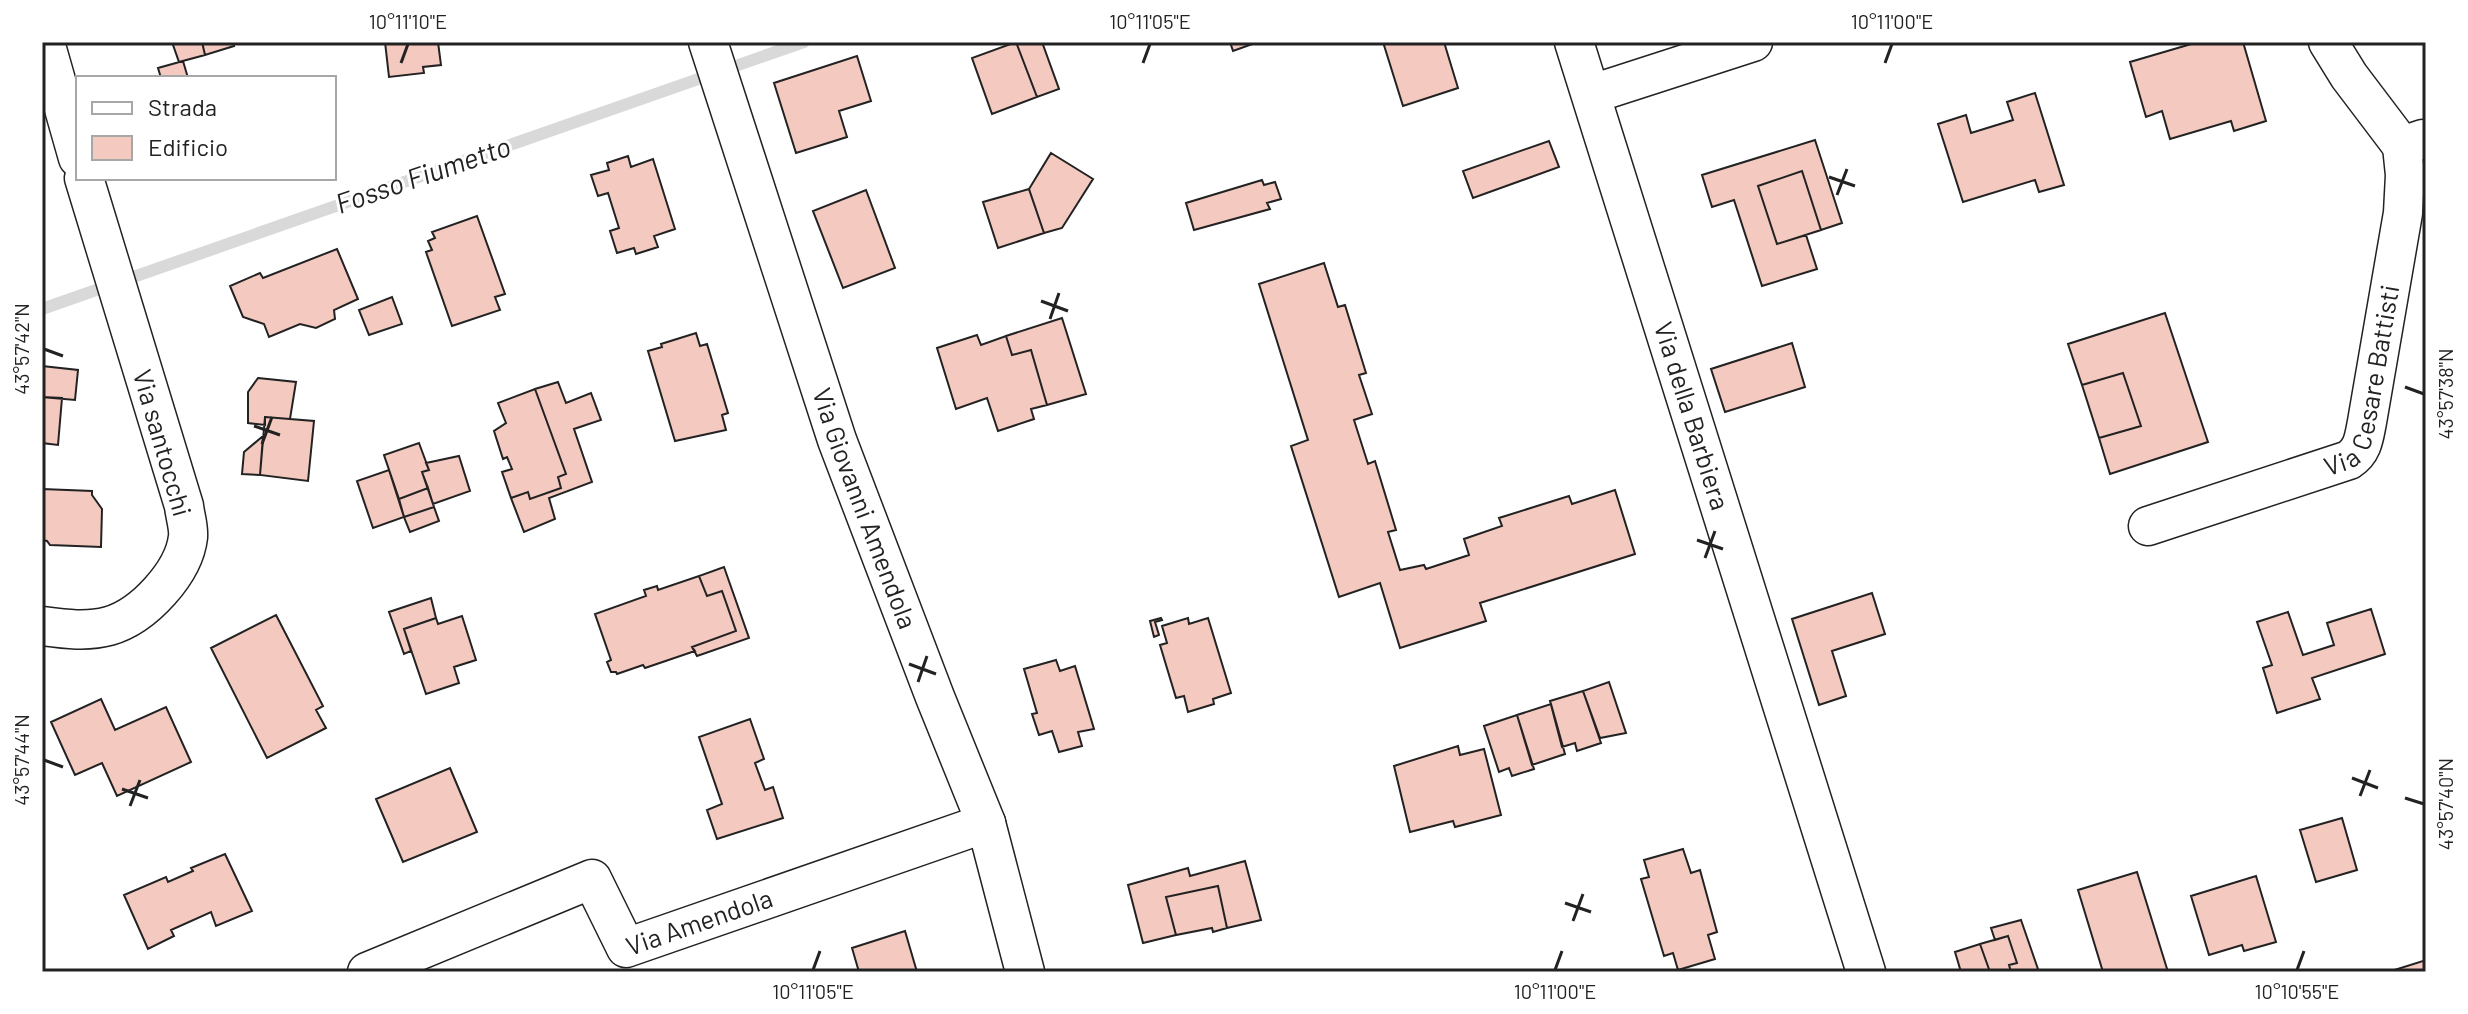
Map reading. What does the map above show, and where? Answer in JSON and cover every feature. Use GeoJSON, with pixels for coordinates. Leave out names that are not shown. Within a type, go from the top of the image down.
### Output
{"type":"FeatureCollection","features":[{"type":"Feature","properties":{"kind":"street"},"geometry":{"type":"LineString","coordinates":[[45,42],[76,151]]}},
{"type":"Feature","properties":{"kind":"street","name":"Via della Barbiera"},"geometry":{"type":"LineString","coordinates":[[1574,42],[1866,972]]}},
{"type":"Feature","properties":{"kind":"street"},"geometry":{"type":"LineString","coordinates":[[1592,94],[1753,42]]}},
{"type":"Feature","properties":{"kind":"street","name":"Via Cesare Battisti"},"geometry":{"type":"LineString","coordinates":[[2148,526],[2349,460],[2361,448],[2403,213],[2405,175],[2414,142],[2328,42]]}},
{"type":"Feature","properties":{"kind":"street","name":"Via Giovanni Amendola"},"geometry":{"type":"LineString","coordinates":[[709,46],[837,440],[986,823],[1025,972]]}},
{"type":"Feature","properties":{"kind":"street","name":"Via santocchi"},"geometry":{"type":"LineString","coordinates":[[42,626],[75,631],[111,625],[145,605],[169,580],[182,557],[188,535],[184,506],[85,180]]}},
{"type":"Feature","properties":{"kind":"street","name":"Via Amendola"},"geometry":{"type":"LineString","coordinates":[[367,972],[592,879],[626,948],[986,823]]}},
{"type":"Feature","properties":{"kind":"building"},"geometry":{"type":"Polygon","coordinates":[[[172,42],[202,42],[205,55],[179,62],[172,42]]]}},
{"type":"Feature","properties":{"kind":"building"},"geometry":{"type":"Polygon","coordinates":[[[202,42],[233,42],[234,46],[205,55],[202,42]]]}},
{"type":"Feature","properties":{"kind":"building"},"geometry":{"type":"Polygon","coordinates":[[[385,42],[438,42],[441,65],[423,67],[424,73],[389,77],[385,42]]]}},
{"type":"Feature","properties":{"kind":"building"},"geometry":{"type":"Polygon","coordinates":[[[1016,42],[1037,97],[992,114],[972,58],[1016,42]]]}},
{"type":"Feature","properties":{"kind":"building"},"geometry":{"type":"Polygon","coordinates":[[[1016,42],[1042,42],[1059,89],[1037,97],[1016,42]]]}},
{"type":"Feature","properties":{"kind":"building"},"geometry":{"type":"Polygon","coordinates":[[[1230,42],[1258,42],[1233,51],[1230,42]]]}},
{"type":"Feature","properties":{"kind":"building"},"geometry":{"type":"Polygon","coordinates":[[[1383,42],[1444,42],[1458,88],[1403,106],[1383,42]]]}},
{"type":"Feature","properties":{"kind":"building"},"geometry":{"type":"Polygon","coordinates":[[[2198,42],[2243,42],[2266,121],[2234,131],[2231,121],[2170,139],[2162,111],[2146,117],[2130,62],[2198,42]]]}},
{"type":"Feature","properties":{"kind":"building"},"geometry":{"type":"Polygon","coordinates":[[[857,56],[871,101],[839,111],[847,137],[796,153],[774,83],[857,56]]]}},
{"type":"Feature","properties":{"kind":"building"},"geometry":{"type":"Polygon","coordinates":[[[183,61],[187,76],[160,76],[158,68],[183,61]]]}},
{"type":"Feature","properties":{"kind":"building"},"geometry":{"type":"Polygon","coordinates":[[[2035,93],[2064,185],[2039,192],[2035,180],[1963,202],[1938,124],[1966,115],[1971,133],[2013,120],[2007,102],[2035,93]]]}},
{"type":"Feature","properties":{"kind":"building"},"geometry":{"type":"Polygon","coordinates":[[[1815,140],[1842,223],[1821,230],[1802,171],[1758,186],[1777,244],[1806,235],[1817,269],[1762,286],[1734,200],[1712,207],[1702,175],[1815,140]]]}},
{"type":"Feature","properties":{"kind":"building"},"geometry":{"type":"Polygon","coordinates":[[[1549,141],[1559,167],[1473,198],[1463,171],[1549,141]]]}},
{"type":"Feature","properties":{"kind":"building"},"geometry":{"type":"Polygon","coordinates":[[[1051,153],[1093,179],[1062,228],[1044,233],[1029,189],[1051,153]]]}},
{"type":"Feature","properties":{"kind":"building"},"geometry":{"type":"Polygon","coordinates":[[[628,156],[631,167],[653,159],[675,229],[654,236],[658,247],[636,254],[634,248],[617,253],[610,231],[619,228],[608,193],[598,196],[591,175],[609,170],[607,163],[628,156]]]}},
{"type":"Feature","properties":{"kind":"building"},"geometry":{"type":"Polygon","coordinates":[[[1802,171],[1821,230],[1777,244],[1758,186],[1802,171]]]}},
{"type":"Feature","properties":{"kind":"building"},"geometry":{"type":"Polygon","coordinates":[[[1262,180],[1264,185],[1275,182],[1281,199],[1267,203],[1270,209],[1194,230],[1186,203],[1262,180]]]}},
{"type":"Feature","properties":{"kind":"building"},"geometry":{"type":"Polygon","coordinates":[[[1029,189],[1044,233],[998,248],[983,202],[1029,189]]]}},
{"type":"Feature","properties":{"kind":"building"},"geometry":{"type":"Polygon","coordinates":[[[866,190],[895,268],[843,288],[813,211],[866,190]]]}},
{"type":"Feature","properties":{"kind":"building"},"geometry":{"type":"Polygon","coordinates":[[[477,216],[505,294],[495,297],[500,310],[452,326],[426,252],[432,250],[428,241],[435,238],[432,232],[477,216]]]}},
{"type":"Feature","properties":{"kind":"building"},"geometry":{"type":"Polygon","coordinates":[[[337,249],[358,299],[334,310],[335,319],[316,328],[300,324],[269,337],[264,324],[243,317],[230,286],[260,273],[263,278],[337,249]]]}},
{"type":"Feature","properties":{"kind":"building"},"geometry":{"type":"Polygon","coordinates":[[[1324,263],[1338,307],[1345,305],[1366,373],[1359,375],[1372,414],[1354,420],[1368,464],[1375,461],[1396,530],[1388,532],[1400,570],[1424,565],[1426,569],[1469,555],[1464,539],[1502,526],[1499,518],[1569,496],[1572,504],[1615,490],[1635,554],[1480,603],[1486,621],[1400,648],[1380,583],[1339,597],[1291,446],[1308,440],[1259,284],[1324,263]]]}},
{"type":"Feature","properties":{"kind":"building"},"geometry":{"type":"Polygon","coordinates":[[[392,297],[402,324],[369,335],[359,310],[392,297]]]}},
{"type":"Feature","properties":{"kind":"building"},"geometry":{"type":"Polygon","coordinates":[[[2165,313],[2208,442],[2110,474],[2099,438],[2141,426],[2123,373],[2082,385],[2068,344],[2165,313]]]}},
{"type":"Feature","properties":{"kind":"building"},"geometry":{"type":"Polygon","coordinates":[[[1062,318],[1086,394],[1047,405],[1031,350],[1012,355],[1006,336],[1062,318]]]}},
{"type":"Feature","properties":{"kind":"building"},"geometry":{"type":"Polygon","coordinates":[[[696,333],[700,346],[707,344],[728,413],[722,415],[726,430],[675,441],[648,351],[696,333]]]}},
{"type":"Feature","properties":{"kind":"building"},"geometry":{"type":"Polygon","coordinates":[[[977,335],[981,345],[1006,336],[1012,355],[1031,350],[1047,405],[1031,409],[1034,419],[998,431],[987,398],[956,409],[937,348],[977,335]]]}},
{"type":"Feature","properties":{"kind":"building"},"geometry":{"type":"Polygon","coordinates":[[[1792,343],[1805,387],[1725,412],[1711,369],[1792,343]]]}},
{"type":"Feature","properties":{"kind":"building"},"geometry":{"type":"Polygon","coordinates":[[[42,366],[78,370],[75,400],[42,397],[42,366]]]}},
{"type":"Feature","properties":{"kind":"building"},"geometry":{"type":"Polygon","coordinates":[[[2123,373],[2141,426],[2099,438],[2082,385],[2123,373]]]}},
{"type":"Feature","properties":{"kind":"building"},"geometry":{"type":"Polygon","coordinates":[[[258,378],[296,382],[290,419],[265,417],[265,425],[248,423],[248,392],[258,378]]]}},
{"type":"Feature","properties":{"kind":"building"},"geometry":{"type":"Polygon","coordinates":[[[558,382],[566,403],[591,393],[601,420],[574,429],[592,482],[549,498],[555,519],[524,532],[511,498],[528,492],[530,499],[561,488],[558,477],[566,474],[535,389],[558,382]]]}},
{"type":"Feature","properties":{"kind":"building"},"geometry":{"type":"Polygon","coordinates":[[[535,389],[566,474],[558,477],[561,488],[530,499],[528,492],[511,498],[502,472],[512,469],[507,457],[503,459],[494,431],[506,423],[498,403],[535,389]]]}},
{"type":"Feature","properties":{"kind":"building"},"geometry":{"type":"Polygon","coordinates":[[[42,397],[62,398],[58,445],[42,443],[42,397]]]}},
{"type":"Feature","properties":{"kind":"building"},"geometry":{"type":"Polygon","coordinates":[[[265,417],[314,421],[308,481],[260,475],[265,417]]]}},
{"type":"Feature","properties":{"kind":"building"},"geometry":{"type":"Polygon","coordinates":[[[263,436],[260,475],[242,474],[244,452],[263,436]]]}},
{"type":"Feature","properties":{"kind":"building"},"geometry":{"type":"Polygon","coordinates":[[[419,443],[429,470],[422,472],[428,488],[399,499],[384,455],[419,443]]]}},
{"type":"Feature","properties":{"kind":"building"},"geometry":{"type":"Polygon","coordinates":[[[459,456],[470,491],[433,504],[422,472],[429,470],[426,463],[459,456]]]}},
{"type":"Feature","properties":{"kind":"building"},"geometry":{"type":"Polygon","coordinates":[[[389,470],[404,517],[373,528],[357,481],[389,470]]]}},
{"type":"Feature","properties":{"kind":"building"},"geometry":{"type":"Polygon","coordinates":[[[428,488],[434,507],[404,517],[399,499],[428,488]]]}},
{"type":"Feature","properties":{"kind":"building"},"geometry":{"type":"Polygon","coordinates":[[[42,489],[92,491],[102,509],[101,547],[50,545],[42,540],[42,489]]]}},
{"type":"Feature","properties":{"kind":"building"},"geometry":{"type":"Polygon","coordinates":[[[434,507],[439,521],[410,532],[404,517],[434,507]]]}},
{"type":"Feature","properties":{"kind":"building"},"geometry":{"type":"Polygon","coordinates":[[[724,567],[749,638],[697,656],[692,647],[736,631],[722,591],[707,596],[699,576],[724,567]]]}},
{"type":"Feature","properties":{"kind":"building"},"geometry":{"type":"Polygon","coordinates":[[[699,576],[707,596],[722,591],[736,631],[692,647],[695,651],[645,668],[643,665],[617,674],[611,672],[607,662],[611,660],[595,614],[646,596],[644,590],[657,586],[658,590],[699,576]]]}},
{"type":"Feature","properties":{"kind":"building"},"geometry":{"type":"Polygon","coordinates":[[[1872,593],[1885,634],[1832,651],[1846,696],[1819,705],[1792,619],[1872,593]]]}},
{"type":"Feature","properties":{"kind":"building"},"geometry":{"type":"Polygon","coordinates":[[[431,598],[436,618],[404,629],[411,651],[404,654],[389,612],[431,598]]]}},
{"type":"Feature","properties":{"kind":"building"},"geometry":{"type":"Polygon","coordinates":[[[2371,609],[2385,654],[2312,678],[2320,699],[2277,713],[2263,668],[2272,665],[2257,622],[2288,612],[2303,655],[2334,645],[2327,623],[2371,609]]]}},
{"type":"Feature","properties":{"kind":"building"},"geometry":{"type":"Polygon","coordinates":[[[276,615],[323,706],[316,710],[326,728],[267,758],[211,648],[276,615]]]}},
{"type":"Feature","properties":{"kind":"building"},"geometry":{"type":"Polygon","coordinates":[[[462,616],[476,660],[454,667],[459,683],[426,694],[404,629],[436,618],[438,624],[462,616]]]}},
{"type":"Feature","properties":{"kind":"building"},"geometry":{"type":"Polygon","coordinates":[[[1161,618],[1155,622],[1159,635],[1154,637],[1150,621],[1161,618]]]}},
{"type":"Feature","properties":{"kind":"building"},"geometry":{"type":"Polygon","coordinates":[[[1188,618],[1189,624],[1208,618],[1231,693],[1213,699],[1214,704],[1188,712],[1184,696],[1176,698],[1160,645],[1167,643],[1162,626],[1188,618]]]}},
{"type":"Feature","properties":{"kind":"building"},"geometry":{"type":"Polygon","coordinates":[[[1056,660],[1060,671],[1075,666],[1094,729],[1078,732],[1082,746],[1059,752],[1052,731],[1039,735],[1032,714],[1037,713],[1024,669],[1056,660]]]}},
{"type":"Feature","properties":{"kind":"building"},"geometry":{"type":"Polygon","coordinates":[[[1609,682],[1626,733],[1600,738],[1583,691],[1609,682]]]}},
{"type":"Feature","properties":{"kind":"building"},"geometry":{"type":"Polygon","coordinates":[[[1583,691],[1601,743],[1577,751],[1575,743],[1562,747],[1550,701],[1583,691]]]}},
{"type":"Feature","properties":{"kind":"building"},"geometry":{"type":"Polygon","coordinates":[[[101,699],[115,730],[166,707],[191,762],[117,796],[102,763],[75,775],[51,722],[101,699]]]}},
{"type":"Feature","properties":{"kind":"building"},"geometry":{"type":"Polygon","coordinates":[[[1551,704],[1565,754],[1532,765],[1517,715],[1551,704]]]}},
{"type":"Feature","properties":{"kind":"building"},"geometry":{"type":"Polygon","coordinates":[[[1517,715],[1534,769],[1512,776],[1509,768],[1499,772],[1484,726],[1517,715]]]}},
{"type":"Feature","properties":{"kind":"building"},"geometry":{"type":"Polygon","coordinates":[[[750,719],[764,759],[755,763],[765,790],[773,787],[783,818],[717,839],[707,810],[722,804],[699,737],[750,719]]]}},
{"type":"Feature","properties":{"kind":"building"},"geometry":{"type":"Polygon","coordinates":[[[1458,746],[1460,755],[1484,749],[1501,815],[1455,827],[1453,821],[1410,832],[1394,766],[1458,746]]]}},
{"type":"Feature","properties":{"kind":"building"},"geometry":{"type":"Polygon","coordinates":[[[450,768],[477,832],[403,862],[376,799],[450,768]]]}},
{"type":"Feature","properties":{"kind":"building"},"geometry":{"type":"Polygon","coordinates":[[[2342,818],[2357,870],[2316,882],[2300,830],[2342,818]]]}},
{"type":"Feature","properties":{"kind":"building"},"geometry":{"type":"Polygon","coordinates":[[[1683,849],[1691,873],[1700,870],[1717,932],[1708,935],[1715,959],[1678,970],[1673,953],[1664,956],[1641,879],[1649,877],[1644,860],[1683,849]]]}},
{"type":"Feature","properties":{"kind":"building"},"geometry":{"type":"Polygon","coordinates":[[[225,854],[252,911],[216,926],[211,912],[171,930],[174,936],[148,949],[124,895],[166,877],[168,882],[193,871],[191,868],[225,854]]]}},
{"type":"Feature","properties":{"kind":"building"},"geometry":{"type":"Polygon","coordinates":[[[1245,861],[1261,920],[1227,928],[1218,886],[1166,897],[1176,935],[1143,943],[1128,885],[1188,868],[1190,876],[1245,861]]]}},
{"type":"Feature","properties":{"kind":"building"},"geometry":{"type":"Polygon","coordinates":[[[2137,872],[2168,972],[2103,972],[2078,890],[2137,872]]]}},
{"type":"Feature","properties":{"kind":"building"},"geometry":{"type":"Polygon","coordinates":[[[2256,876],[2276,942],[2244,951],[2242,945],[2209,955],[2191,896],[2256,876]]]}},
{"type":"Feature","properties":{"kind":"building"},"geometry":{"type":"Polygon","coordinates":[[[1218,886],[1227,928],[1176,935],[1166,897],[1218,886]]]}},
{"type":"Feature","properties":{"kind":"building"},"geometry":{"type":"Polygon","coordinates":[[[2021,920],[2039,972],[2011,972],[2009,965],[2017,963],[2008,936],[1995,940],[1991,928],[2021,920]]]}},
{"type":"Feature","properties":{"kind":"building"},"geometry":{"type":"Polygon","coordinates":[[[905,931],[917,972],[859,972],[852,948],[905,931]]]}},
{"type":"Feature","properties":{"kind":"building"},"geometry":{"type":"Polygon","coordinates":[[[2008,936],[2017,963],[2009,965],[2011,972],[1990,972],[1980,944],[2008,936]]]}},
{"type":"Feature","properties":{"kind":"building"},"geometry":{"type":"Polygon","coordinates":[[[1980,944],[1990,972],[1961,972],[1955,952],[1980,944]]]}},
{"type":"Feature","properties":{"kind":"building"},"geometry":{"type":"Polygon","coordinates":[[[2426,960],[2426,972],[2388,972],[2426,960]]]}},
{"type":"Feature","properties":{"kind":"waterway","name":"Fosso Fiumetto"},"geometry":{"type":"LineString","coordinates":[[42,309],[804,42]]}}]}
